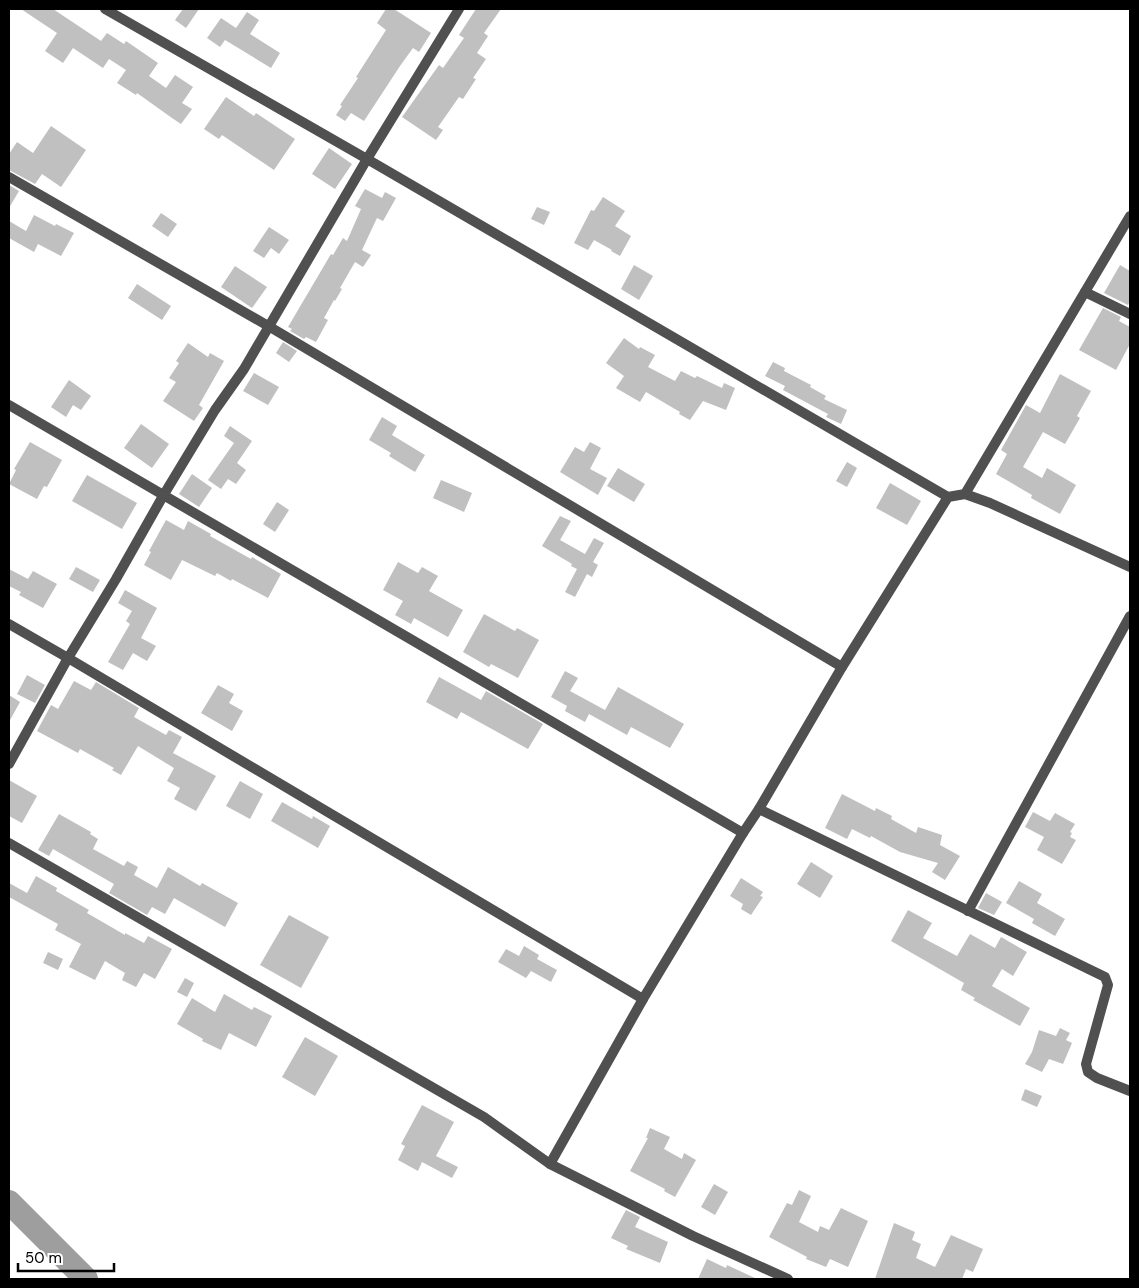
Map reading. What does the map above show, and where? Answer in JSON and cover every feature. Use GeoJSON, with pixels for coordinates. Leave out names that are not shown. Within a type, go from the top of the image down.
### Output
{"type":"FeatureCollection","features":[{"type":"Feature","properties":{"kind":"street"},"geometry":{"type":"LineString","coordinates":[[105,9],[948,497],[965,494],[990,503],[1130,567]]}},
{"type":"Feature","properties":{"kind":"street"},"geometry":{"type":"LineString","coordinates":[[9,764],[68,658],[125,564],[163,496],[215,410],[244,369],[270,327],[367,159],[459,9]]}},
{"type":"Feature","properties":{"kind":"street"},"geometry":{"type":"LineString","coordinates":[[9,177],[270,327],[842,667]]}},
{"type":"Feature","properties":{"kind":"street"},"geometry":{"type":"LineString","coordinates":[[965,494],[1130,216]]}},
{"type":"Feature","properties":{"kind":"street"},"geometry":{"type":"LineString","coordinates":[[1085,292],[1130,314]]}},
{"type":"Feature","properties":{"kind":"street"},"geometry":{"type":"LineString","coordinates":[[9,405],[743,833]]}},
{"type":"Feature","properties":{"kind":"street"},"geometry":{"type":"LineString","coordinates":[[550,1164],[643,1000],[743,833],[760,809],[842,667],[948,497]]}},
{"type":"Feature","properties":{"kind":"street"},"geometry":{"type":"LineString","coordinates":[[968,911],[1130,616]]}},
{"type":"Feature","properties":{"kind":"street"},"geometry":{"type":"LineString","coordinates":[[9,624],[643,1000]]}},
{"type":"Feature","properties":{"kind":"street"},"geometry":{"type":"LineString","coordinates":[[760,809],[1105,977],[1108,985],[1086,1064],[1088,1072],[1097,1078],[1130,1091]]}},
{"type":"Feature","properties":{"kind":"street"},"geometry":{"type":"LineString","coordinates":[[9,843],[484,1116],[550,1164],[693,1236],[788,1279]]}},
{"type":"Feature","properties":{"kind":"building"},"geometry":{"type":"Polygon","coordinates":[[[21,9],[53,9],[101,41],[107,33],[124,44],[126,41],[158,63],[149,76],[166,88],[175,75],[193,87],[182,103],[192,109],[181,124],[137,93],[136,95],[117,83],[126,70],[109,59],[103,68],[73,48],[63,63],[45,51],[57,33],[21,9]]]}},
{"type":"Feature","properties":{"kind":"building"},"geometry":{"type":"Polygon","coordinates":[[[183,9],[199,9],[186,28],[175,20],[183,9]]]}},
{"type":"Feature","properties":{"kind":"building"},"geometry":{"type":"Polygon","coordinates":[[[386,9],[394,9],[431,33],[419,52],[413,48],[364,121],[351,113],[345,121],[336,115],[342,106],[340,105],[358,78],[356,77],[386,30],[377,23],[386,9]]]}},
{"type":"Feature","properties":{"kind":"building"},"geometry":{"type":"Polygon","coordinates":[[[476,9],[501,9],[484,33],[488,36],[477,53],[486,59],[473,78],[476,79],[463,99],[459,97],[438,127],[443,130],[436,140],[402,117],[439,65],[443,68],[464,38],[459,35],[476,9]]]}},
{"type":"Feature","properties":{"kind":"building"},"geometry":{"type":"Polygon","coordinates":[[[247,12],[259,20],[250,34],[280,53],[271,68],[225,40],[220,47],[207,38],[221,18],[236,28],[247,12]]]}},
{"type":"Feature","properties":{"kind":"building"},"geometry":{"type":"Polygon","coordinates":[[[226,97],[254,116],[256,113],[295,139],[274,170],[222,135],[219,139],[204,129],[226,97]]]}},
{"type":"Feature","properties":{"kind":"building"},"geometry":{"type":"Polygon","coordinates":[[[51,126],[86,150],[61,187],[42,174],[35,184],[9,170],[9,154],[17,142],[33,153],[51,126]]]}},
{"type":"Feature","properties":{"kind":"building"},"geometry":{"type":"Polygon","coordinates":[[[329,148],[352,164],[335,189],[312,174],[329,148]]]}},
{"type":"Feature","properties":{"kind":"building"},"geometry":{"type":"Polygon","coordinates":[[[9,185],[19,191],[9,208],[9,185]]]}},
{"type":"Feature","properties":{"kind":"building"},"geometry":{"type":"Polygon","coordinates":[[[365,189],[382,198],[385,192],[396,198],[383,221],[377,218],[362,250],[371,255],[363,267],[355,262],[340,288],[342,289],[324,318],[328,320],[316,342],[306,337],[304,339],[290,331],[292,329],[288,327],[331,254],[333,255],[343,238],[347,241],[361,209],[355,206],[365,189]]]}},
{"type":"Feature","properties":{"kind":"building"},"geometry":{"type":"Polygon","coordinates":[[[603,197],[625,211],[615,226],[631,236],[620,256],[594,240],[588,250],[574,243],[591,210],[594,211],[603,197]]]}},
{"type":"Feature","properties":{"kind":"building"},"geometry":{"type":"Polygon","coordinates":[[[537,207],[550,212],[544,225],[531,219],[537,207]]]}},
{"type":"Feature","properties":{"kind":"building"},"geometry":{"type":"Polygon","coordinates":[[[161,213],[177,224],[168,237],[152,226],[161,213]]]}},
{"type":"Feature","properties":{"kind":"building"},"geometry":{"type":"Polygon","coordinates":[[[34,215],[74,233],[61,256],[38,244],[34,252],[9,238],[9,221],[26,231],[34,215]]]}},
{"type":"Feature","properties":{"kind":"building"},"geometry":{"type":"Polygon","coordinates":[[[269,227],[289,240],[279,254],[271,248],[264,258],[253,251],[269,227]]]}},
{"type":"Feature","properties":{"kind":"building"},"geometry":{"type":"Polygon","coordinates":[[[634,265],[653,276],[639,300],[621,289],[634,265]]]}},
{"type":"Feature","properties":{"kind":"building"},"geometry":{"type":"Polygon","coordinates":[[[1120,265],[1130,271],[1130,301],[1128,305],[1104,293],[1120,265]]]}},
{"type":"Feature","properties":{"kind":"building"},"geometry":{"type":"Polygon","coordinates":[[[235,266],[267,287],[252,308],[221,287],[235,266]]]}},
{"type":"Feature","properties":{"kind":"building"},"geometry":{"type":"Polygon","coordinates":[[[137,284],[171,306],[162,320],[128,298],[137,284]]]}},
{"type":"Feature","properties":{"kind":"building"},"geometry":{"type":"Polygon","coordinates":[[[1103,308],[1121,317],[1119,321],[1130,327],[1130,344],[1116,370],[1079,350],[1103,308]]]}},
{"type":"Feature","properties":{"kind":"building"},"geometry":{"type":"Polygon","coordinates":[[[624,338],[639,349],[640,347],[655,355],[648,367],[675,381],[681,371],[695,378],[697,376],[722,388],[724,383],[735,388],[726,410],[703,401],[690,420],[646,392],[640,402],[616,388],[624,376],[606,363],[624,338]]]}},
{"type":"Feature","properties":{"kind":"building"},"geometry":{"type":"Polygon","coordinates":[[[283,342],[297,351],[289,362],[276,353],[283,342]]]}},
{"type":"Feature","properties":{"kind":"building"},"geometry":{"type":"Polygon","coordinates":[[[188,343],[208,357],[210,353],[224,361],[199,405],[203,408],[194,421],[163,401],[176,382],[169,378],[179,363],[176,361],[188,343]]]}},
{"type":"Feature","properties":{"kind":"building"},"geometry":{"type":"Polygon","coordinates":[[[773,362],[785,368],[784,371],[811,385],[810,387],[826,396],[824,399],[847,410],[841,424],[826,417],[828,414],[783,390],[785,386],[765,376],[773,362]]]}},
{"type":"Feature","properties":{"kind":"building"},"geometry":{"type":"Polygon","coordinates":[[[254,373],[279,387],[268,405],[243,391],[254,373]]]}},
{"type":"Feature","properties":{"kind":"building"},"geometry":{"type":"Polygon","coordinates":[[[1060,374],[1091,391],[1077,416],[1080,418],[1065,444],[1043,432],[1023,467],[1042,478],[1047,468],[1076,485],[1060,514],[1031,498],[1032,495],[996,474],[1007,454],[1001,450],[1026,405],[1040,413],[1060,374]]]}},
{"type":"Feature","properties":{"kind":"building"},"geometry":{"type":"Polygon","coordinates":[[[69,380],[91,396],[81,410],[73,405],[66,417],[51,407],[69,380]]]}},
{"type":"Feature","properties":{"kind":"building"},"geometry":{"type":"Polygon","coordinates":[[[382,417],[397,426],[392,435],[425,455],[415,472],[389,456],[391,453],[369,440],[382,417]]]}},
{"type":"Feature","properties":{"kind":"building"},"geometry":{"type":"Polygon","coordinates":[[[141,424],[169,444],[152,468],[124,448],[141,424]]]}},
{"type":"Feature","properties":{"kind":"building"},"geometry":{"type":"Polygon","coordinates":[[[230,426],[252,441],[237,463],[246,470],[236,484],[228,479],[221,489],[208,480],[234,443],[224,436],[230,426]]]}},
{"type":"Feature","properties":{"kind":"building"},"geometry":{"type":"Polygon","coordinates":[[[30,442],[62,460],[47,487],[44,486],[37,499],[9,484],[16,470],[14,469],[30,442]]]}},
{"type":"Feature","properties":{"kind":"building"},"geometry":{"type":"Polygon","coordinates":[[[590,442],[601,448],[590,469],[607,478],[598,495],[560,472],[575,447],[584,452],[590,442]]]}},
{"type":"Feature","properties":{"kind":"building"},"geometry":{"type":"Polygon","coordinates":[[[847,462],[857,468],[847,487],[836,481],[847,462]]]}},
{"type":"Feature","properties":{"kind":"building"},"geometry":{"type":"Polygon","coordinates":[[[618,468],[645,484],[634,502],[607,486],[618,468]]]}},
{"type":"Feature","properties":{"kind":"building"},"geometry":{"type":"Polygon","coordinates":[[[192,474],[212,488],[199,507],[179,494],[192,474]]]}},
{"type":"Feature","properties":{"kind":"building"},"geometry":{"type":"Polygon","coordinates":[[[87,475],[137,503],[122,529],[72,501],[87,475]]]}},
{"type":"Feature","properties":{"kind":"building"},"geometry":{"type":"Polygon","coordinates":[[[441,480],[472,493],[464,512],[433,498],[441,480]]]}},
{"type":"Feature","properties":{"kind":"building"},"geometry":{"type":"Polygon","coordinates":[[[890,483],[921,501],[907,525],[876,508],[890,483]]]}},
{"type":"Feature","properties":{"kind":"building"},"geometry":{"type":"Polygon","coordinates":[[[277,502],[289,510],[275,532],[263,524],[277,502]]]}},
{"type":"Feature","properties":{"kind":"building"},"geometry":{"type":"Polygon","coordinates":[[[560,516],[571,521],[560,540],[585,554],[594,538],[604,543],[593,562],[598,565],[592,577],[587,574],[575,597],[565,592],[577,569],[542,546],[560,516]]]}},
{"type":"Feature","properties":{"kind":"building"},"geometry":{"type":"Polygon","coordinates":[[[166,520],[184,530],[188,521],[211,534],[210,536],[281,574],[268,598],[232,579],[231,581],[217,573],[215,576],[182,560],[171,580],[144,565],[151,552],[149,551],[166,520]]]}},
{"type":"Feature","properties":{"kind":"building"},"geometry":{"type":"Polygon","coordinates":[[[398,562],[418,573],[422,567],[438,576],[429,591],[463,610],[448,637],[414,618],[411,624],[395,615],[403,601],[383,590],[398,562]]]}},
{"type":"Feature","properties":{"kind":"building"},"geometry":{"type":"Polygon","coordinates":[[[76,567],[100,580],[93,592],[69,579],[76,567]]]}},
{"type":"Feature","properties":{"kind":"building"},"geometry":{"type":"Polygon","coordinates":[[[9,569],[28,579],[33,571],[57,584],[43,608],[19,595],[21,592],[9,586],[9,569]]]}},
{"type":"Feature","properties":{"kind":"building"},"geometry":{"type":"Polygon","coordinates":[[[125,590],[157,608],[141,638],[156,646],[147,661],[133,653],[123,670],[108,662],[130,624],[126,621],[132,611],[118,603],[125,590]]]}},
{"type":"Feature","properties":{"kind":"building"},"geometry":{"type":"Polygon","coordinates":[[[484,614],[515,631],[517,628],[539,640],[518,678],[491,664],[489,667],[463,652],[484,614]]]}},
{"type":"Feature","properties":{"kind":"building"},"geometry":{"type":"Polygon","coordinates":[[[565,671],[578,678],[570,691],[605,710],[618,687],[684,724],[670,748],[631,727],[627,735],[589,714],[585,722],[565,711],[567,706],[551,697],[565,671]]]}},
{"type":"Feature","properties":{"kind":"building"},"geometry":{"type":"Polygon","coordinates":[[[27,675],[45,685],[35,703],[17,694],[27,675]]]}},
{"type":"Feature","properties":{"kind":"building"},"geometry":{"type":"Polygon","coordinates":[[[439,677],[481,700],[486,691],[543,724],[528,749],[461,712],[457,719],[426,702],[439,677]]]}},
{"type":"Feature","properties":{"kind":"building"},"geometry":{"type":"Polygon","coordinates":[[[74,681],[91,690],[96,682],[139,708],[134,717],[166,735],[169,730],[182,737],[173,753],[216,776],[196,811],[174,799],[180,788],[167,781],[174,768],[138,746],[121,775],[112,770],[114,768],[80,749],[78,753],[37,731],[51,705],[58,709],[74,681]]]}},
{"type":"Feature","properties":{"kind":"building"},"geometry":{"type":"Polygon","coordinates":[[[218,685],[234,694],[229,703],[243,711],[232,731],[201,713],[218,685]]]}},
{"type":"Feature","properties":{"kind":"building"},"geometry":{"type":"Polygon","coordinates":[[[9,695],[20,702],[9,722],[9,695]]]}},
{"type":"Feature","properties":{"kind":"building"},"geometry":{"type":"Polygon","coordinates":[[[9,780],[37,796],[22,823],[9,816],[9,780]]]}},
{"type":"Feature","properties":{"kind":"building"},"geometry":{"type":"Polygon","coordinates":[[[240,781],[263,794],[250,819],[226,806],[240,781]]]}},
{"type":"Feature","properties":{"kind":"building"},"geometry":{"type":"Polygon","coordinates":[[[842,794],[875,811],[876,808],[892,816],[891,819],[916,833],[918,827],[942,835],[940,845],[960,856],[945,880],[932,872],[938,863],[900,852],[871,836],[870,838],[852,829],[847,839],[825,828],[842,794]]]}},
{"type":"Feature","properties":{"kind":"building"},"geometry":{"type":"Polygon","coordinates":[[[282,802],[312,819],[313,816],[330,826],[318,848],[271,821],[282,802]]]}},
{"type":"Feature","properties":{"kind":"building"},"geometry":{"type":"Polygon","coordinates":[[[1033,812],[1050,821],[1055,813],[1075,824],[1070,832],[1072,833],[1070,837],[1076,840],[1062,864],[1037,850],[1044,837],[1025,827],[1033,812]]]}},
{"type":"Feature","properties":{"kind":"building"},"geometry":{"type":"Polygon","coordinates":[[[59,814],[91,832],[90,834],[98,839],[93,849],[124,866],[127,861],[138,867],[134,875],[157,888],[168,867],[200,886],[202,883],[238,903],[225,927],[174,898],[165,914],[152,907],[147,915],[109,893],[114,884],[53,849],[49,856],[38,850],[59,814]]]}},
{"type":"Feature","properties":{"kind":"building"},"geometry":{"type":"Polygon","coordinates":[[[811,862],[833,876],[820,898],[797,884],[811,862]]]}},
{"type":"Feature","properties":{"kind":"building"},"geometry":{"type":"Polygon","coordinates":[[[36,876],[57,888],[56,891],[89,910],[87,913],[125,935],[125,933],[144,943],[148,936],[172,949],[155,979],[144,973],[136,987],[122,980],[125,973],[105,961],[95,980],[69,967],[81,944],[55,930],[58,924],[9,897],[9,883],[27,893],[36,876]]]}},
{"type":"Feature","properties":{"kind":"building"},"geometry":{"type":"Polygon","coordinates":[[[741,878],[763,892],[760,896],[763,897],[751,915],[741,909],[743,904],[730,896],[741,878]]]}},
{"type":"Feature","properties":{"kind":"building"},"geometry":{"type":"Polygon","coordinates":[[[1019,881],[1042,894],[1037,903],[1065,919],[1055,936],[1032,923],[1034,919],[1006,903],[1019,881]]]}},
{"type":"Feature","properties":{"kind":"building"},"geometry":{"type":"Polygon","coordinates":[[[986,893],[1002,902],[994,915],[978,908],[986,893]]]}},
{"type":"Feature","properties":{"kind":"building"},"geometry":{"type":"Polygon","coordinates":[[[908,910],[932,923],[923,938],[957,956],[970,934],[995,948],[1001,937],[1027,952],[1013,976],[1002,969],[992,986],[1030,1008],[1020,1026],[973,1000],[975,998],[961,990],[964,983],[891,941],[908,910]]]}},
{"type":"Feature","properties":{"kind":"building"},"geometry":{"type":"Polygon","coordinates":[[[289,915],[329,937],[301,988],[260,965],[289,915]]]}},
{"type":"Feature","properties":{"kind":"building"},"geometry":{"type":"Polygon","coordinates":[[[524,946],[539,955],[537,959],[557,970],[551,982],[531,971],[526,978],[498,962],[506,949],[519,956],[524,946]]]}},
{"type":"Feature","properties":{"kind":"building"},"geometry":{"type":"Polygon","coordinates":[[[48,952],[63,959],[58,970],[43,963],[48,952]]]}},
{"type":"Feature","properties":{"kind":"building"},"geometry":{"type":"Polygon","coordinates":[[[185,978],[194,983],[187,997],[177,992],[185,978]]]}},
{"type":"Feature","properties":{"kind":"building"},"geometry":{"type":"Polygon","coordinates":[[[224,994],[252,1010],[254,1007],[272,1016],[256,1047],[229,1033],[221,1050],[202,1041],[203,1039],[177,1024],[192,998],[215,1012],[224,994]]]}},
{"type":"Feature","properties":{"kind":"building"},"geometry":{"type":"Polygon","coordinates":[[[1060,1028],[1070,1033],[1066,1040],[1072,1043],[1063,1064],[1049,1059],[1042,1072],[1025,1064],[1032,1052],[1039,1030],[1056,1036],[1060,1028]]]}},
{"type":"Feature","properties":{"kind":"building"},"geometry":{"type":"Polygon","coordinates":[[[305,1037],[338,1056],[315,1096],[282,1077],[305,1037]]]}},
{"type":"Feature","properties":{"kind":"building"},"geometry":{"type":"Polygon","coordinates":[[[1025,1089],[1042,1096],[1037,1107],[1021,1100],[1025,1089]]]}},
{"type":"Feature","properties":{"kind":"building"},"geometry":{"type":"Polygon","coordinates":[[[422,1105],[454,1122],[436,1156],[458,1167],[452,1178],[422,1162],[418,1171],[398,1160],[405,1146],[401,1144],[422,1105]]]}},
{"type":"Feature","properties":{"kind":"building"},"geometry":{"type":"Polygon","coordinates":[[[650,1128],[670,1137],[664,1149],[682,1159],[684,1153],[696,1160],[675,1197],[664,1191],[665,1189],[630,1171],[648,1138],[646,1138],[650,1128]]]}},
{"type":"Feature","properties":{"kind":"building"},"geometry":{"type":"Polygon","coordinates":[[[714,1184],[728,1192],[715,1215],[701,1207],[714,1184]]]}},
{"type":"Feature","properties":{"kind":"building"},"geometry":{"type":"Polygon","coordinates":[[[799,1190],[811,1196],[799,1222],[818,1232],[820,1226],[829,1230],[841,1208],[868,1221],[848,1267],[830,1259],[826,1267],[806,1259],[807,1257],[769,1237],[787,1203],[792,1205],[799,1190]]]}},
{"type":"Feature","properties":{"kind":"building"},"geometry":{"type":"Polygon","coordinates":[[[626,1210],[640,1217],[635,1227],[668,1242],[660,1263],[626,1249],[628,1246],[611,1238],[626,1210]]]}},
{"type":"Feature","properties":{"kind":"building"},"geometry":{"type":"Polygon","coordinates":[[[894,1223],[915,1232],[912,1240],[921,1244],[916,1258],[935,1267],[951,1235],[983,1249],[973,1272],[966,1269],[962,1279],[875,1279],[894,1223]]]}},
{"type":"Feature","properties":{"kind":"building"},"geometry":{"type":"Polygon","coordinates":[[[707,1259],[726,1268],[727,1265],[757,1279],[698,1279],[707,1259]]]}},
{"type":"Feature","properties":{"kind":"waterway"},"geometry":{"type":"LineString","coordinates":[[9,1202],[86,1279]]}}]}
